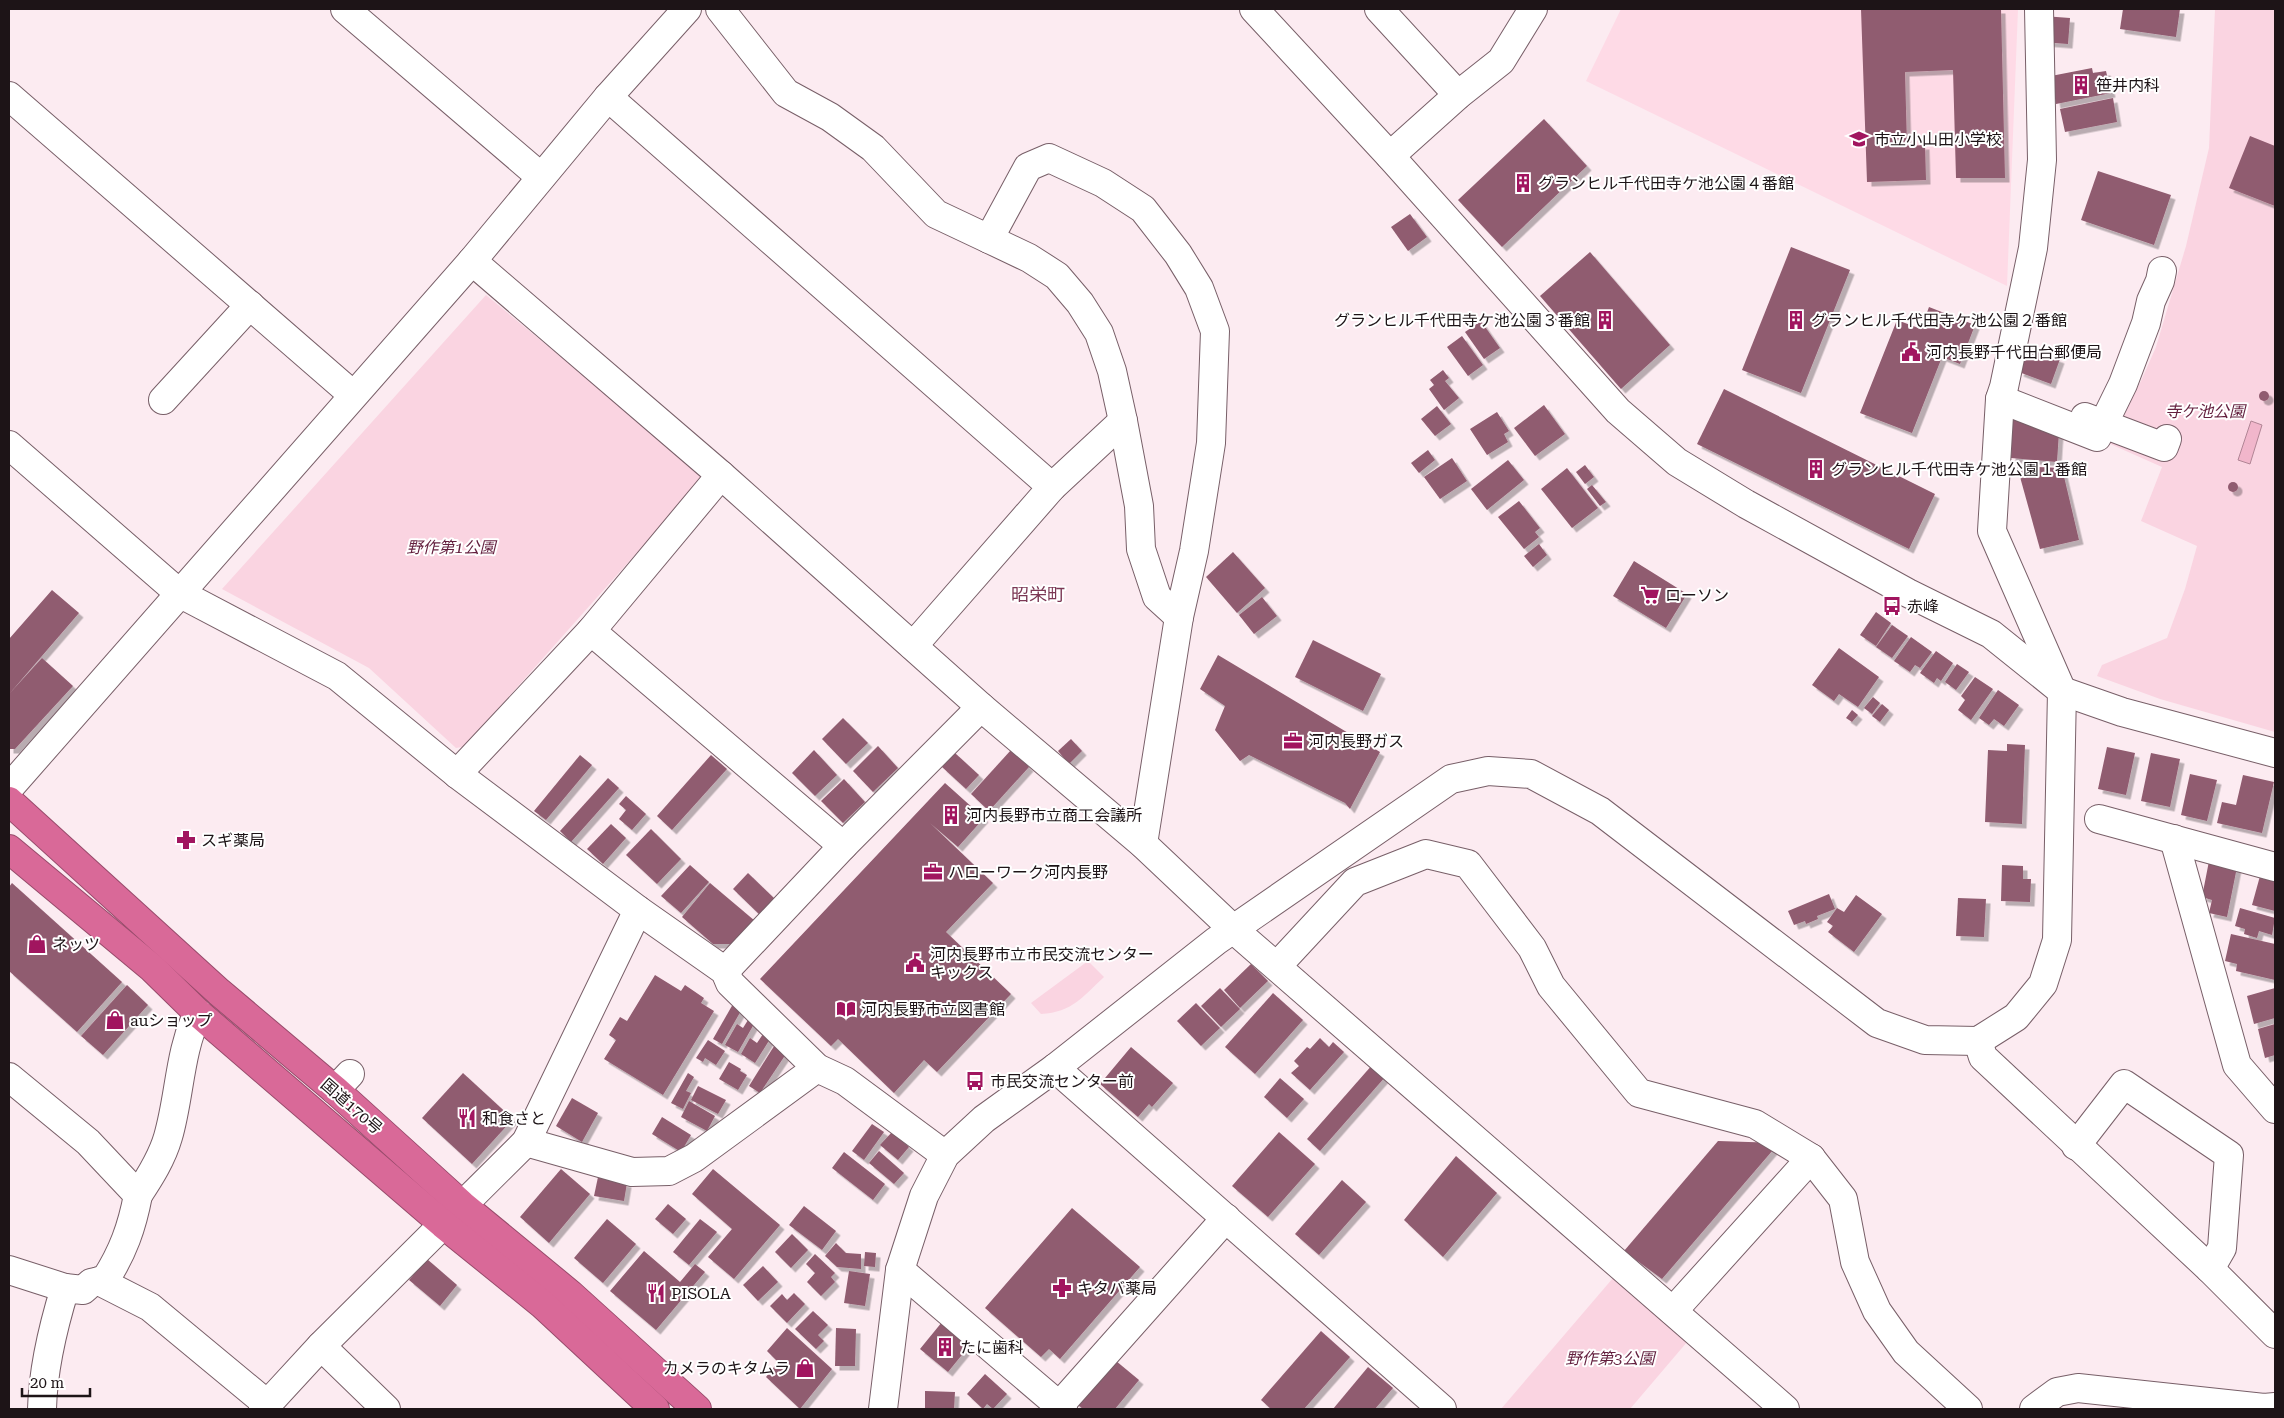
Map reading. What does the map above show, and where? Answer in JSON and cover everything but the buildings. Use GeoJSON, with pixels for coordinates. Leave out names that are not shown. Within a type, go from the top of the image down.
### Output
{"type":"FeatureCollection","features":[{"type":"Feature","properties":{"kind":"highway","name":"国道170号"},"geometry":{"type":"LineString","coordinates":[[9,802],[219,992],[342,1082],[462,1205],[570,1294],[697,1409]]}},
{"type":"Feature","properties":{"kind":"highway","name":"国道170号"},"geometry":{"type":"LineString","coordinates":[[9,849],[152,968],[198,1013],[443,1224],[542,1304],[655,1409]]}},
{"type":"Feature","properties":{"kind":"street"},"geometry":{"type":"LineString","coordinates":[[344,9],[541,177]]}},
{"type":"Feature","properties":{"kind":"street"},"geometry":{"type":"LineString","coordinates":[[9,788],[472,262],[608,97],[687,9]]}},
{"type":"Feature","properties":{"kind":"street"},"geometry":{"type":"LineString","coordinates":[[720,9],[786,93],[830,117],[873,148],[936,214],[1029,258],[1057,276],[1080,303],[1099,333],[1112,371],[1139,506],[1141,549],[1157,597],[1179,617]]}},
{"type":"Feature","properties":{"kind":"street"},"geometry":{"type":"LineString","coordinates":[[1254,9],[1390,156],[1618,411],[1677,462],[1746,504],[1908,593],[1991,634],[2062,691],[2122,712],[2275,753]]}},
{"type":"Feature","properties":{"kind":"street"},"geometry":{"type":"LineString","coordinates":[[1379,9],[1458,95]]}},
{"type":"Feature","properties":{"kind":"street"},"geometry":{"type":"LineString","coordinates":[[1390,156],[1458,95],[1501,61],[1533,9]]}},
{"type":"Feature","properties":{"kind":"street"},"geometry":{"type":"LineString","coordinates":[[883,1409],[900,1270],[924,1196],[945,1155],[984,1119],[1055,1068],[1233,929],[1451,780],[1488,771],[1531,774],[1600,811],[1877,1023],[1925,1040],[1978,1041],[2016,1017],[2043,984],[2057,940],[2062,691],[1992,531],[2002,393],[2033,248],[2042,160],[2039,9]]}},
{"type":"Feature","properties":{"kind":"street"},"geometry":{"type":"LineString","coordinates":[[9,96],[353,395]]}},
{"type":"Feature","properties":{"kind":"street"},"geometry":{"type":"LineString","coordinates":[[608,97],[1052,487]]}},
{"type":"Feature","properties":{"kind":"street"},"geometry":{"type":"LineString","coordinates":[[989,239],[1028,167],[1050,158],[1103,183],[1143,209],[1178,254],[1199,288],[1215,331],[1211,443],[1194,551],[1179,617],[1143,844]]}},
{"type":"Feature","properties":{"kind":"street"},"geometry":{"type":"LineString","coordinates":[[472,262],[721,475],[981,707],[1143,844],[1233,929],[1785,1409]]}},
{"type":"Feature","properties":{"kind":"street"},"geometry":{"type":"LineString","coordinates":[[2002,393],[2097,437],[2123,384],[2146,323],[2151,301],[2160,282],[2162,271]]}},
{"type":"Feature","properties":{"kind":"street"},"geometry":{"type":"LineString","coordinates":[[163,400],[250,305]]}},
{"type":"Feature","properties":{"kind":"street"},"geometry":{"type":"LineString","coordinates":[[913,646],[1052,487],[1123,420]]}},
{"type":"Feature","properties":{"kind":"street"},"geometry":{"type":"LineString","coordinates":[[2103,424],[2164,447],[2167,439]]}},
{"type":"Feature","properties":{"kind":"street"},"geometry":{"type":"LineString","coordinates":[[9,445],[179,593],[337,676],[457,774],[638,910],[724,971],[730,982],[817,1068],[845,1080],[945,1155]]}},
{"type":"Feature","properties":{"kind":"street"},"geometry":{"type":"LineString","coordinates":[[457,774],[591,631],[721,475]]}},
{"type":"Feature","properties":{"kind":"street"},"geometry":{"type":"LineString","coordinates":[[591,631],[844,846]]}},
{"type":"Feature","properties":{"kind":"street"},"geometry":{"type":"LineString","coordinates":[[724,971],[981,707]]}},
{"type":"Feature","properties":{"kind":"street"},"geometry":{"type":"LineString","coordinates":[[2099,819],[2275,867]]}},
{"type":"Feature","properties":{"kind":"street"},"geometry":{"type":"LineString","coordinates":[[2174,839],[2237,1065],[2275,1110]]}},
{"type":"Feature","properties":{"kind":"street"},"geometry":{"type":"LineString","coordinates":[[1277,966],[1355,882],[1426,854],[1468,864],[1532,948],[1550,986],[1639,1093],[1755,1124],[1811,1158],[1843,1199],[1855,1262],[1877,1311],[1906,1352],[1968,1409]]}},
{"type":"Feature","properties":{"kind":"street"},"geometry":{"type":"LineString","coordinates":[[99,1281],[150,1307],[265,1407],[321,1346],[526,1142],[638,910]]}},
{"type":"Feature","properties":{"kind":"street"},"geometry":{"type":"LineString","coordinates":[[9,1270],[65,1288],[83,1290],[91,1283],[105,1280],[120,1256],[134,1217],[138,1195],[154,1172],[168,1137],[189,1031],[198,1013]]}},
{"type":"Feature","properties":{"kind":"street"},"geometry":{"type":"LineString","coordinates":[[1978,1041],[1982,1057],[2210,1269],[2275,1334]]}},
{"type":"Feature","properties":{"kind":"street"},"geometry":{"type":"LineString","coordinates":[[526,1142],[632,1172],[669,1171],[694,1158],[817,1068]]}},
{"type":"Feature","properties":{"kind":"street"},"geometry":{"type":"LineString","coordinates":[[1055,1068],[1442,1409]]}},
{"type":"Feature","properties":{"kind":"street"},"geometry":{"type":"LineString","coordinates":[[9,1077],[88,1142],[138,1195]]}},
{"type":"Feature","properties":{"kind":"street"},"geometry":{"type":"LineString","coordinates":[[2076,1146],[2124,1084],[2229,1155],[2222,1248],[2210,1269]]}},
{"type":"Feature","properties":{"kind":"street"},"geometry":{"type":"LineString","coordinates":[[1673,1311],[1811,1158]]}},
{"type":"Feature","properties":{"kind":"street"},"geometry":{"type":"LineString","coordinates":[[900,1270],[1061,1407],[1226,1218]]}},
{"type":"Feature","properties":{"kind":"street"},"geometry":{"type":"LineString","coordinates":[[42,1409],[42,1388],[50,1345],[65,1288]]}},
{"type":"Feature","properties":{"kind":"street"},"geometry":{"type":"LineString","coordinates":[[321,1346],[386,1409]]}},
{"type":"Feature","properties":{"kind":"street"},"geometry":{"type":"LineString","coordinates":[[2034,1409],[2057,1392],[2078,1388],[2181,1404],[2275,1407]]}},
{"type":"Feature","properties":{"kind":"shaded area","name":"市立小山田小学校"},"geometry":{"type":"Polygon","coordinates":[[[1621,9],[2018,9],[2007,286],[1586,81],[1621,9]]]}},
{"type":"Feature","properties":{"kind":"shaded area"},"geometry":{"type":"Polygon","coordinates":[[[2251,421],[2262,425],[2250,464],[2238,460],[2251,421]]]}},
{"type":"Feature","properties":{"kind":"green space","name":"寺ケ池公園"},"geometry":{"type":"Polygon","coordinates":[[[2215,9],[2275,9],[2275,732],[2160,699],[2097,676],[2102,665],[2167,638],[2185,589],[2197,546],[2141,521],[2162,467],[2108,443],[2141,381],[2156,347],[2186,246],[2209,148],[2215,9]]]}},
{"type":"Feature","properties":{"kind":"green space","name":"野作第1公園"},"geometry":{"type":"Polygon","coordinates":[[[486,295],[705,476],[471,739],[467,746],[456,748],[369,668],[222,589],[486,295]]]}},
{"type":"Feature","properties":{"kind":"green space"},"geometry":{"type":"Polygon","coordinates":[[[1088,961],[1104,977],[1083,997],[1069,1007],[1052,1013],[1041,1014],[1031,1003],[1088,961]]]}},
{"type":"Feature","properties":{"kind":"green space","name":"野作第3公園"},"geometry":{"type":"Polygon","coordinates":[[[1619,1271],[1693,1335],[1630,1409],[1501,1409],[1619,1271]]]}},
{"type":"Feature","properties":{"kind":"place","name":"笹井内科"},"geometry":{"type":"Point","coordinates":[2081,85]}},
{"type":"Feature","properties":{"kind":"place","name":"市立小山田小学校"},"geometry":{"type":"Point","coordinates":[1859,139]}},
{"type":"Feature","properties":{"kind":"place","name":"グランヒル千代田寺ケ池公園４番館"},"geometry":{"type":"Point","coordinates":[1523,183]}},
{"type":"Feature","properties":{"kind":"place","name":"グランヒル千代田寺ケ池公園３番館"},"geometry":{"type":"Point","coordinates":[1605,320]}},
{"type":"Feature","properties":{"kind":"place","name":"グランヒル千代田寺ケ池公園２番館"},"geometry":{"type":"Point","coordinates":[1796,320]}},
{"type":"Feature","properties":{"kind":"place","name":"河内長野千代田台郵便局"},"geometry":{"type":"Point","coordinates":[1911,352]}},
{"type":"Feature","properties":{"kind":"place","name":"グランヒル千代田寺ケ池公園１番館"},"geometry":{"type":"Point","coordinates":[1816,469]}},
{"type":"Feature","properties":{"kind":"place","name":"ローソン"},"geometry":{"type":"Point","coordinates":[1650,595]}},
{"type":"Feature","properties":{"kind":"place","name":"赤峰"},"geometry":{"type":"Point","coordinates":[1892,606]}},
{"type":"Feature","properties":{"kind":"place","name":"河内長野ガス"},"geometry":{"type":"Point","coordinates":[1293,741]}},
{"type":"Feature","properties":{"kind":"place","name":"河内長野市立商工会議所"},"geometry":{"type":"Point","coordinates":[951,815]}},
{"type":"Feature","properties":{"kind":"place","name":"スギ薬局"},"geometry":{"type":"Point","coordinates":[186,840]}},
{"type":"Feature","properties":{"kind":"place","name":"ハローワーク河内長野"},"geometry":{"type":"Point","coordinates":[933,872]}},
{"type":"Feature","properties":{"kind":"place","name":"ネッツ"},"geometry":{"type":"Point","coordinates":[37,944]}},
{"type":"Feature","properties":{"kind":"place","name":"河内長野市立市民交流センター キックス"},"geometry":{"type":"Point","coordinates":[915,963]}},
{"type":"Feature","properties":{"kind":"place","name":"河内長野市立図書館"},"geometry":{"type":"Point","coordinates":[846,1009]}},
{"type":"Feature","properties":{"kind":"place","name":"auショップ"},"geometry":{"type":"Point","coordinates":[115,1020]}},
{"type":"Feature","properties":{"kind":"place","name":"市民交流センター前"},"geometry":{"type":"Point","coordinates":[975,1081]}},
{"type":"Feature","properties":{"kind":"place","name":"和食さと"},"geometry":{"type":"Point","coordinates":[467,1118]}},
{"type":"Feature","properties":{"kind":"place","name":"キタバ薬局"},"geometry":{"type":"Point","coordinates":[1062,1288]}},
{"type":"Feature","properties":{"kind":"place","name":"PISOLA"},"geometry":{"type":"Point","coordinates":[656,1293]}},
{"type":"Feature","properties":{"kind":"place","name":"たに歯科"},"geometry":{"type":"Point","coordinates":[945,1347]}},
{"type":"Feature","properties":{"kind":"place","name":"カメラのキタムラ"},"geometry":{"type":"Point","coordinates":[805,1368]}},
{"type":"Feature","properties":{"kind":"district","name":"昭栄町"},"geometry":{"type":"Point","coordinates":[1038,595]}}]}
